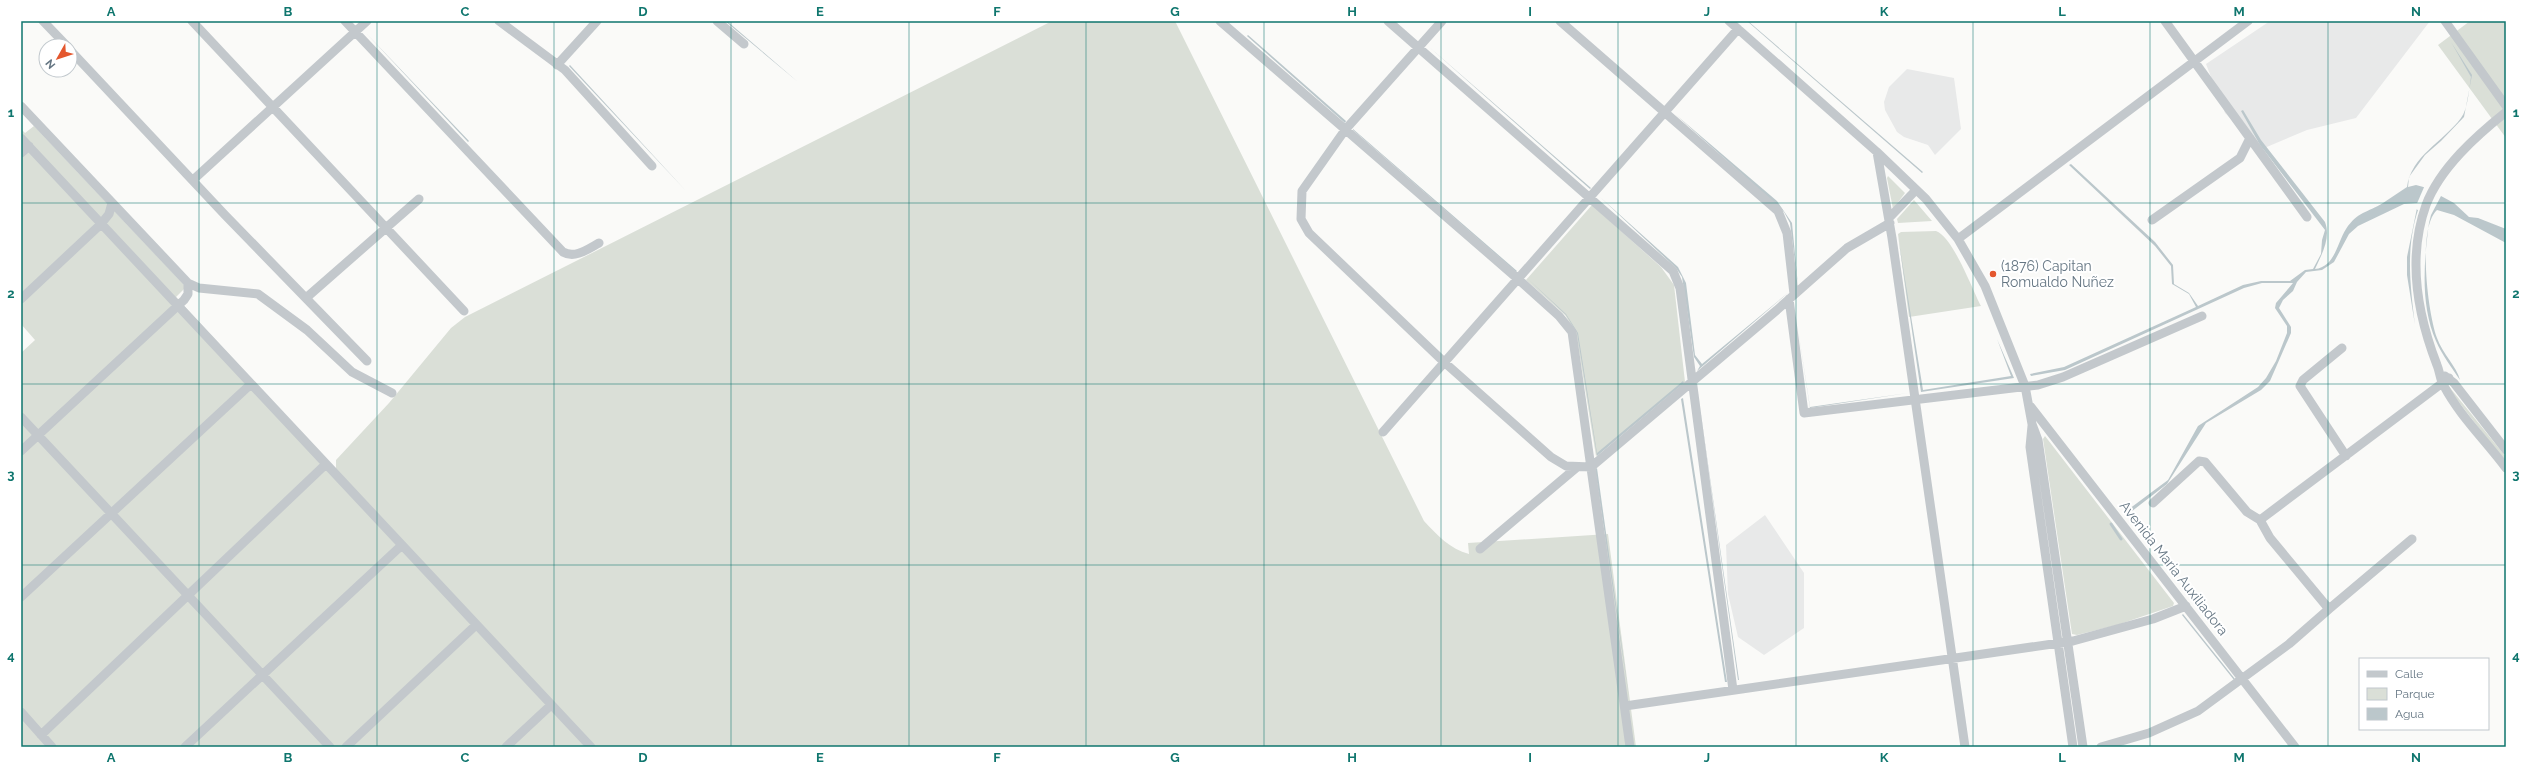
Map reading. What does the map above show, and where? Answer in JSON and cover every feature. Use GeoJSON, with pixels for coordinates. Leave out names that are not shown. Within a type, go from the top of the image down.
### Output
{"type":"FeatureCollection","features":[{"type":"Feature","properties":{"kind":"street"},"geometry":{"type":"LineString","coordinates":[[43,21],[59,38]]}},
{"type":"Feature","properties":{"kind":"street"},"geometry":{"type":"LineString","coordinates":[[192,21],[386,226],[464,311]]}},
{"type":"Feature","properties":{"kind":"street"},"geometry":{"type":"LineString","coordinates":[[345,21],[563,252],[572,254],[585,252],[599,243]]}},
{"type":"Feature","properties":{"kind":"street"},"geometry":{"type":"LineString","coordinates":[[193,180],[367,21]]}},
{"type":"Feature","properties":{"kind":"street"},"geometry":{"type":"LineString","coordinates":[[500,21],[565,70],[652,166]]}},
{"type":"Feature","properties":{"kind":"street"},"geometry":{"type":"LineString","coordinates":[[557,65],[597,21]]}},
{"type":"Feature","properties":{"kind":"street"},"geometry":{"type":"LineString","coordinates":[[717,21],[744,44]]}},
{"type":"Feature","properties":{"kind":"street"},"geometry":{"type":"LineString","coordinates":[[1220,21],[1518,279],[1559,316],[1572,332],[1630,747]]}},
{"type":"Feature","properties":{"kind":"street"},"geometry":{"type":"LineString","coordinates":[[1388,21],[1673,271],[1680,288],[1733,690]]}},
{"type":"Feature","properties":{"kind":"street"},"geometry":{"type":"LineString","coordinates":[[1442,21],[1345,130],[1302,191],[1301,219],[1309,233],[1444,362],[1551,457],[1566,466],[1576,468],[1591,467],[1847,248],[1889,221],[1916,190]]}},
{"type":"Feature","properties":{"kind":"street"},"geometry":{"type":"LineString","coordinates":[[1560,21],[1778,211],[1787,233],[1791,297],[1804,414],[1915,398],[2038,385],[2063,377],[2202,316]]}},
{"type":"Feature","properties":{"kind":"street"},"geometry":{"type":"LineString","coordinates":[[1729,21],[1877,152],[1916,190],[1958,239],[1985,286],[2025,386],[2030,406],[2032,424],[2030,447],[2073,747]]}},
{"type":"Feature","properties":{"kind":"street"},"geometry":{"type":"LineString","coordinates":[[2165,21],[2307,217]]}},
{"type":"Feature","properties":{"kind":"street"},"geometry":{"type":"LineString","coordinates":[[1958,239],[2194,60],[2248,21]]}},
{"type":"Feature","properties":{"kind":"street"},"geometry":{"type":"LineString","coordinates":[[2445,21],[2506,106]]}},
{"type":"Feature","properties":{"kind":"street"},"geometry":{"type":"LineString","coordinates":[[1383,432],[1738,29]]}},
{"type":"Feature","properties":{"kind":"street"},"geometry":{"type":"LineString","coordinates":[[78,58],[367,361]]}},
{"type":"Feature","properties":{"kind":"street"},"geometry":{"type":"LineString","coordinates":[[21,106],[188,283],[199,288],[258,294],[307,330],[352,372],[392,393]]}},
{"type":"Feature","properties":{"kind":"street"},"geometry":{"type":"LineString","coordinates":[[2506,112],[2465,149],[2439,182],[2426,205],[2417,256],[2418,291],[2424,328],[2440,372],[2506,468]]}},
{"type":"Feature","properties":{"kind":"street"},"geometry":{"type":"LineString","coordinates":[[21,138],[591,747]]}},
{"type":"Feature","properties":{"kind":"street"},"geometry":{"type":"LineString","coordinates":[[2152,220],[2240,158],[2250,138]]}},
{"type":"Feature","properties":{"kind":"street"},"geometry":{"type":"LineString","coordinates":[[21,153],[28,146]]}},
{"type":"Feature","properties":{"kind":"street"},"geometry":{"type":"LineString","coordinates":[[1877,152],[1889,221],[1965,747]]}},
{"type":"Feature","properties":{"kind":"street"},"geometry":{"type":"LineString","coordinates":[[306,298],[386,226],[419,199]]}},
{"type":"Feature","properties":{"kind":"street"},"geometry":{"type":"LineString","coordinates":[[21,299],[101,224],[109,214],[112,203]]}},
{"type":"Feature","properties":{"kind":"street"},"geometry":{"type":"LineString","coordinates":[[21,451],[188,294],[188,283]]}},
{"type":"Feature","properties":{"kind":"street"},"geometry":{"type":"LineString","coordinates":[[2342,348],[2303,380],[2300,386],[2346,456]]}},
{"type":"Feature","properties":{"kind":"street"},"geometry":{"type":"LineString","coordinates":[[2260,520],[2446,381]]}},
{"type":"Feature","properties":{"kind":"street"},"geometry":{"type":"LineString","coordinates":[[2446,381],[2506,450]]}},
{"type":"Feature","properties":{"kind":"street"},"geometry":{"type":"LineString","coordinates":[[21,597],[251,384]]}},
{"type":"Feature","properties":{"kind":"street","name":"Avenida Maria Auxiliadora"},"geometry":{"type":"LineString","coordinates":[[2030,406],[2295,747]]}},
{"type":"Feature","properties":{"kind":"street"},"geometry":{"type":"LineString","coordinates":[[21,417],[330,747]]}},
{"type":"Feature","properties":{"kind":"street"},"geometry":{"type":"LineString","coordinates":[[2032,424],[2040,447],[2084,747]]}},
{"type":"Feature","properties":{"kind":"street"},"geometry":{"type":"LineString","coordinates":[[2153,503],[2199,461],[2205,462],[2248,512],[2260,520],[2270,538],[2329,609]]}},
{"type":"Feature","properties":{"kind":"street"},"geometry":{"type":"LineString","coordinates":[[42,735],[326,464]]}},
{"type":"Feature","properties":{"kind":"street"},"geometry":{"type":"LineString","coordinates":[[1480,549],[1576,468]]}},
{"type":"Feature","properties":{"kind":"street"},"geometry":{"type":"LineString","coordinates":[[2101,747],[2150,732],[2178,721],[2208,704],[2242,679],[2329,609],[2412,538]]}},
{"type":"Feature","properties":{"kind":"street"},"geometry":{"type":"LineString","coordinates":[[185,747],[402,545]]}},
{"type":"Feature","properties":{"kind":"street"},"geometry":{"type":"LineString","coordinates":[[1624,706],[2058,643],[2134,625],[2186,606]]}},
{"type":"Feature","properties":{"kind":"street"},"geometry":{"type":"LineString","coordinates":[[346,747],[476,625]]}},
{"type":"Feature","properties":{"kind":"street"},"geometry":{"type":"LineString","coordinates":[[506,747],[551,705]]}},
{"type":"Feature","properties":{"kind":"street"},"geometry":{"type":"LineString","coordinates":[[21,712],[52,747]]}},
{"type":"Feature","properties":{"kind":"shaded area"},"geometry":{"type":"Polygon","coordinates":[[[2270,21],[2430,21],[2356,118],[2307,130],[2262,149],[2225,113],[2206,64],[2270,21]]]}},
{"type":"Feature","properties":{"kind":"shaded area"},"geometry":{"type":"Polygon","coordinates":[[[1907,69],[1954,78],[1961,129],[1935,155],[1928,145],[1904,137],[1897,132],[1885,110],[1884,102],[1889,87],[1907,69]]]}},
{"type":"Feature","properties":{"kind":"shaded area"},"geometry":{"type":"Polygon","coordinates":[[[1765,515],[1804,573],[1804,628],[1764,655],[1738,637],[1728,594],[1726,545],[1765,515]]]}},
{"type":"Feature","properties":{"kind":"green space"},"geometry":{"type":"Polygon","coordinates":[[[1052,21],[1175,21],[1424,521],[1439,536],[1456,549],[1469,554],[1468,543],[1608,534],[1636,747],[592,747],[336,469],[336,460],[389,403],[451,328],[465,317],[1052,21]]]}},
{"type":"Feature","properties":{"kind":"green space"},"geometry":{"type":"Polygon","coordinates":[[[2470,21],[2506,21],[2506,138],[2438,45],[2470,21]]]}},
{"type":"Feature","properties":{"kind":"green space"},"geometry":{"type":"Polygon","coordinates":[[[34,126],[186,287],[176,297],[590,747],[21,747],[21,353],[35,340],[21,324],[21,129],[25,133],[34,126]]]}},
{"type":"Feature","properties":{"kind":"green space"},"geometry":{"type":"Polygon","coordinates":[[[1888,176],[1905,193],[1893,209],[1887,178],[1888,176]]]}},
{"type":"Feature","properties":{"kind":"green space"},"geometry":{"type":"Polygon","coordinates":[[[1914,200],[1932,221],[1898,223],[1897,219],[1914,200]]]}},
{"type":"Feature","properties":{"kind":"green space"},"geometry":{"type":"Polygon","coordinates":[[[1592,205],[1661,267],[1674,285],[1685,382],[1596,456],[1576,333],[1565,315],[1526,280],[1592,205]]]}},
{"type":"Feature","properties":{"kind":"green space"},"geometry":{"type":"Polygon","coordinates":[[[1936,231],[1949,243],[1962,264],[1981,306],[1909,317],[1898,234],[1901,232],[1936,231]]]}},
{"type":"Feature","properties":{"kind":"green space"},"geometry":{"type":"Polygon","coordinates":[[[2447,384],[2506,457],[2506,463],[2451,392],[2447,384]]]}},
{"type":"Feature","properties":{"kind":"green space"},"geometry":{"type":"Polygon","coordinates":[[[2045,436],[2174,603],[2173,606],[2117,625],[2077,635],[2072,634],[2043,439],[2045,436]]]}},
{"type":"Feature","properties":{"kind":"water"},"geometry":{"type":"Polygon","coordinates":[[[725,21],[727,21],[798,82],[725,21]]]}},
{"type":"Feature","properties":{"kind":"water"},"geometry":{"type":"Polygon","coordinates":[[[1748,21],[1923,172],[1922,173],[1748,21]]]}},
{"type":"Feature","properties":{"kind":"water"},"geometry":{"type":"Polygon","coordinates":[[[366,33],[469,141],[468,142],[366,33]]]}},
{"type":"Feature","properties":{"kind":"water"},"geometry":{"type":"Polygon","coordinates":[[[1248,35],[1346,121],[1345,123],[1247,36],[1248,35]]]}},
{"type":"Feature","properties":{"kind":"water"},"geometry":{"type":"Polygon","coordinates":[[[2451,42],[2472,75],[2469,89],[2471,77],[2451,42]]]}},
{"type":"Feature","properties":{"kind":"water"},"geometry":{"type":"Polygon","coordinates":[[[1428,46],[1591,188],[1590,189],[1428,46]]]}},
{"type":"Feature","properties":{"kind":"water"},"geometry":{"type":"Polygon","coordinates":[[[570,65],[687,192],[569,66],[570,65]]]}},
{"type":"Feature","properties":{"kind":"water"},"geometry":{"type":"Polygon","coordinates":[[[2466,107],[2464,117],[2441,141],[2425,155],[2410,176],[2421,158],[2454,127],[2461,118],[2466,107]]]}},
{"type":"Feature","properties":{"kind":"water"},"geometry":{"type":"Polygon","coordinates":[[[2243,110],[2261,140],[2325,222],[2327,228],[2326,240],[2323,252],[2315,269],[2327,264],[2335,254],[2350,223],[2363,213],[2383,203],[2407,187],[2409,180],[2408,187],[2416,185],[2427,188],[2415,222],[2410,255],[2411,289],[2415,325],[2407,275],[2407,257],[2418,203],[2404,204],[2358,226],[2349,234],[2334,262],[2322,270],[2306,272],[2297,282],[2293,291],[2283,300],[2279,308],[2291,327],[2291,333],[2270,381],[2261,390],[2206,423],[2167,484],[2127,515],[2125,512],[2168,480],[2198,426],[2258,387],[2266,378],[2276,361],[2287,333],[2287,326],[2275,308],[2276,303],[2293,283],[2262,283],[2244,288],[2065,370],[2031,376],[2030,374],[2064,367],[2196,307],[2189,294],[2172,284],[2171,266],[2155,246],[2069,165],[2071,164],[2155,242],[2173,265],[2174,284],[2189,293],[2198,306],[2243,285],[2261,281],[2290,281],[2305,270],[2313,269],[2321,254],[2322,240],[2325,230],[2260,145],[2241,111],[2243,110]]]}},
{"type":"Feature","properties":{"kind":"water"},"geometry":{"type":"Polygon","coordinates":[[[1675,114],[1777,201],[1792,223],[1798,286],[1790,223],[1784,212],[1675,114]]]}},
{"type":"Feature","properties":{"kind":"water"},"geometry":{"type":"Polygon","coordinates":[[[1353,129],[1517,271],[1516,272],[1353,129]]]}},
{"type":"Feature","properties":{"kind":"water"},"geometry":{"type":"Polygon","coordinates":[[[2441,196],[2454,203],[2469,217],[2478,218],[2506,229],[2506,243],[2454,215],[2437,210],[2431,220],[2428,232],[2431,215],[2441,196]]]}},
{"type":"Feature","properties":{"kind":"water"},"geometry":{"type":"Polygon","coordinates":[[[1600,197],[1678,267],[1686,283],[1695,355],[1702,364],[1789,292],[1697,371],[1700,366],[1694,357],[1682,277],[1676,268],[1600,197]]]}},
{"type":"Feature","properties":{"kind":"water"},"geometry":{"type":"Polygon","coordinates":[[[1898,236],[1923,390],[2011,376],[1997,339],[2014,378],[1921,392],[1898,236]]]}},
{"type":"Feature","properties":{"kind":"water"},"geometry":{"type":"Polygon","coordinates":[[[2426,252],[2426,272],[2430,310],[2437,338],[2439,344],[2456,370],[2460,380],[2441,351],[2431,327],[2425,297],[2426,252]]]}},
{"type":"Feature","properties":{"kind":"water"},"geometry":{"type":"Polygon","coordinates":[[[1527,278],[1566,314],[1578,333],[1597,453],[1683,381],[1684,383],[1597,456],[1577,333],[1566,315],[1527,278]]]}},
{"type":"Feature","properties":{"kind":"water"},"geometry":{"type":"Polygon","coordinates":[[[1794,303],[1810,407],[1908,393],[1810,408],[1794,303]]]}},
{"type":"Feature","properties":{"kind":"water"},"geometry":{"type":"Polygon","coordinates":[[[1697,387],[1739,680],[1738,680],[1697,387]]]}},
{"type":"Feature","properties":{"kind":"water"},"geometry":{"type":"Polygon","coordinates":[[[1683,398],[1727,682],[1725,682],[1681,399],[1683,398]]]}},
{"type":"Feature","properties":{"kind":"water"},"geometry":{"type":"Polygon","coordinates":[[[1597,468],[1629,698],[1595,469],[1597,468]]]}},
{"type":"Feature","properties":{"kind":"water"},"geometry":{"type":"Polygon","coordinates":[[[2183,614],[2235,679],[2234,680],[2182,615],[2183,614]]]}},
{"type":"Feature","properties":{"kind":"pier"},"geometry":{"type":"Polygon","coordinates":[[[2425,185],[2429,188],[2419,211],[2415,208],[2425,185]]]}},
{"type":"Feature","properties":{"kind":"waterway"},"geometry":{"type":"LineString","coordinates":[[2111,524],[2121,539]]}},
{"type":"Feature","properties":{"kind":"place","name":"(1876) Capitan Romualdo Nuñez"},"geometry":{"type":"Point","coordinates":[1993,274]}}]}
